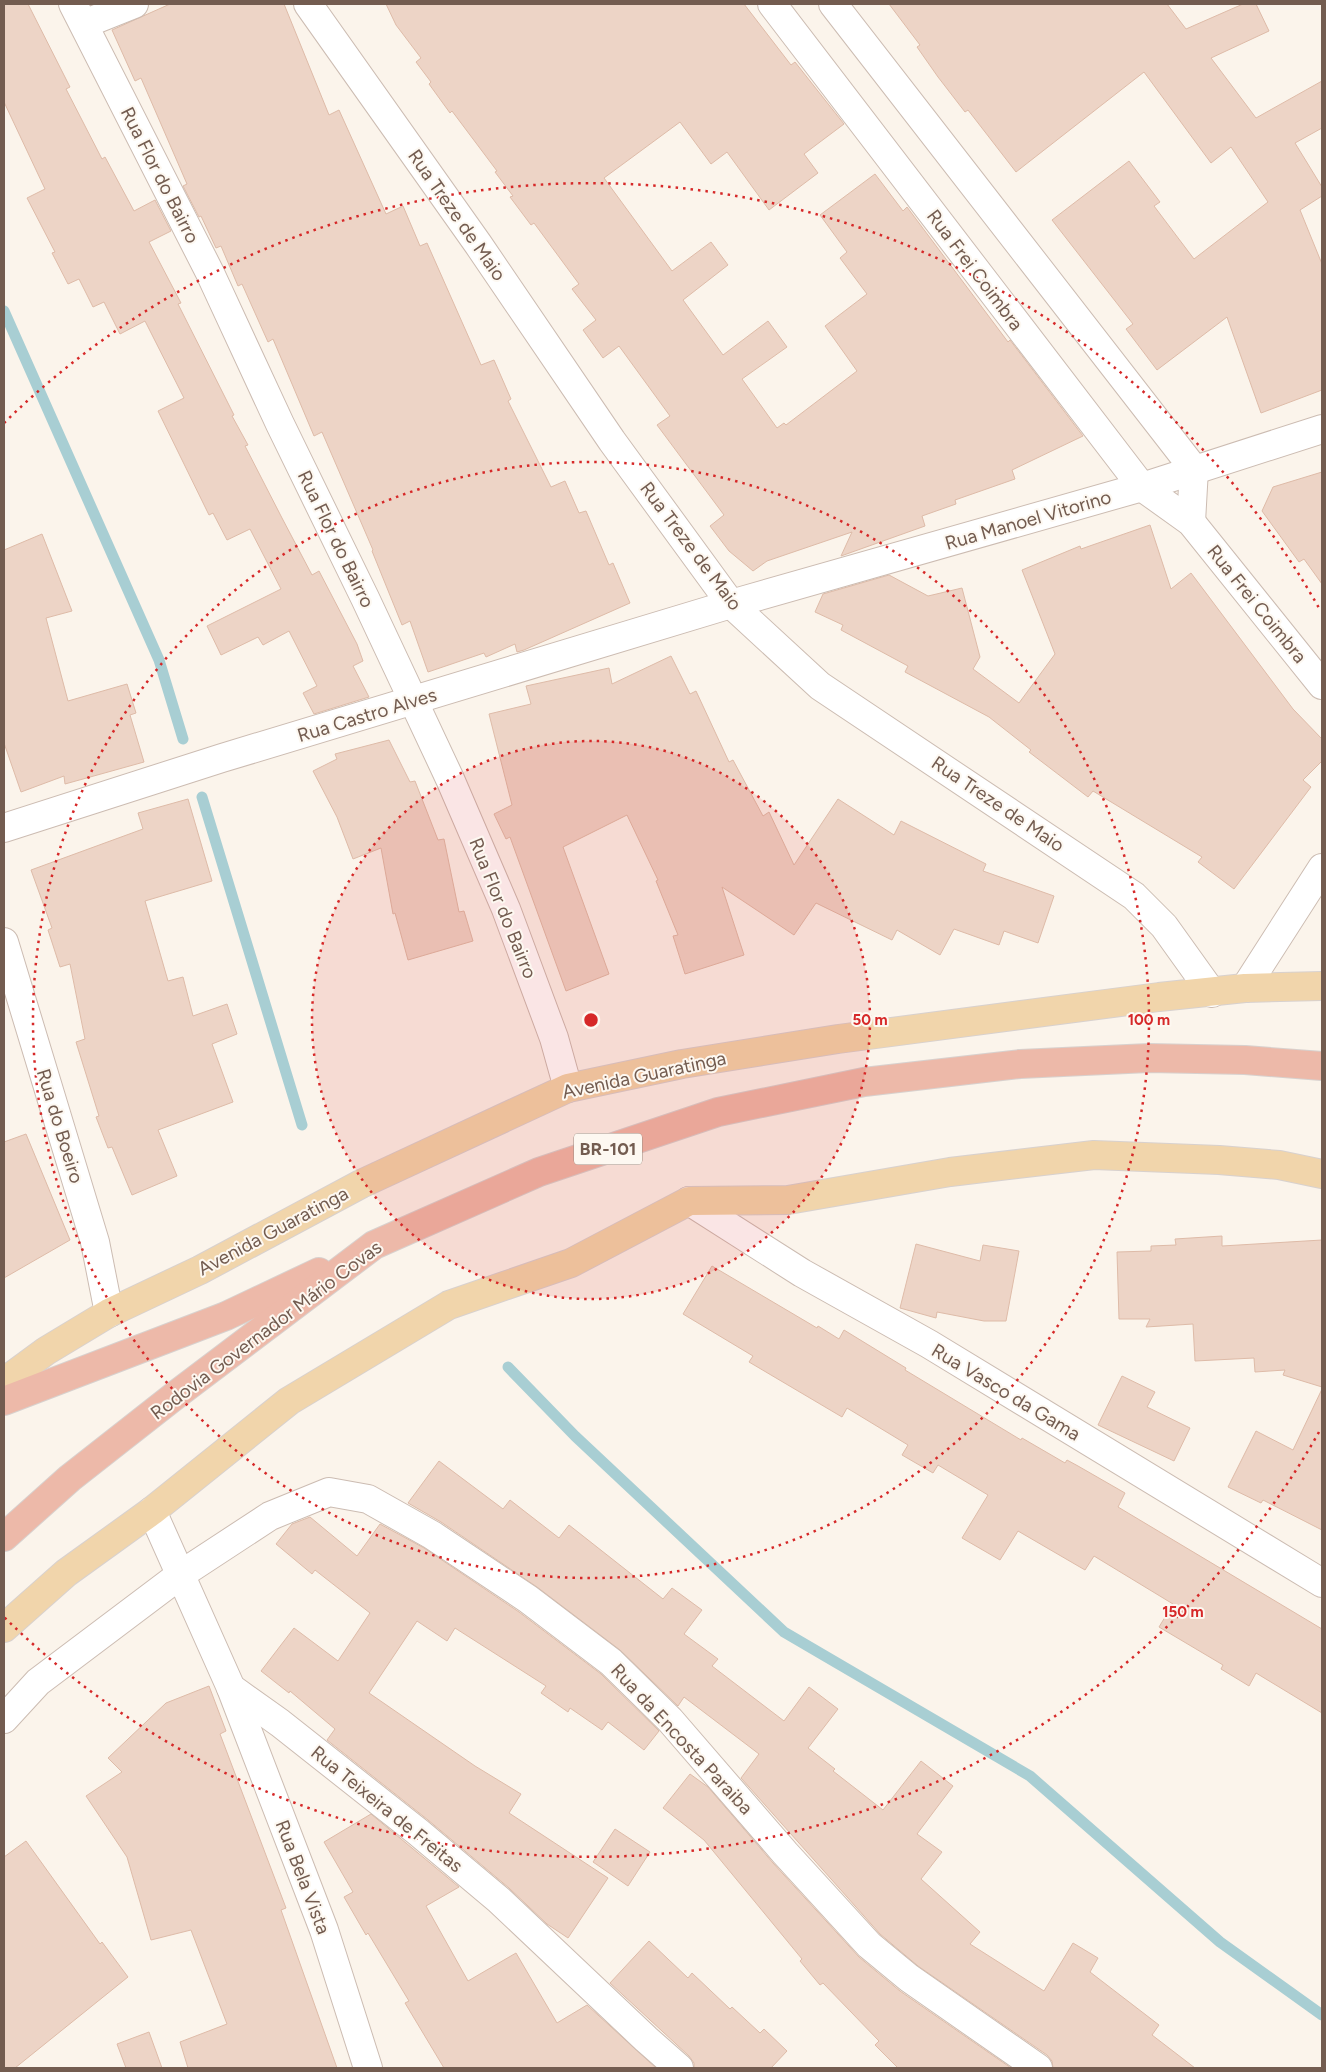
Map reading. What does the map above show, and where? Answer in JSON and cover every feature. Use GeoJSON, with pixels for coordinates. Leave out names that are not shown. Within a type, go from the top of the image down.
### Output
{"type":"FeatureCollection","features":[{"type":"Feature","properties":{"kind":"highway","name":"Rodovia Governador Mário Covas"},"geometry":{"type":"LineString","coordinates":[[4,1537],[70,1478],[177,1394],[374,1245],[539,1172],[718,1112],[864,1082],[1020,1064],[1149,1058],[1245,1060],[1322,1066]]}},
{"type":"Feature","properties":{"kind":"highway"},"geometry":{"type":"LineString","coordinates":[[4,1401],[226,1316],[374,1245]]}},
{"type":"Feature","properties":{"kind":"main road","name":"Avenida Guaratinga"},"geometry":{"type":"LineString","coordinates":[[4,1382],[46,1351],[108,1313],[200,1270],[361,1184],[568,1088],[682,1064],[838,1038],[1159,997],[1212,993],[1245,988],[1322,986]]}},
{"type":"Feature","properties":{"kind":"main road"},"geometry":{"type":"LineString","coordinates":[[4,1628],[66,1573],[152,1511],[289,1401],[449,1305],[572,1263],[689,1201],[788,1200],[950,1172],[1094,1155],[1219,1160],[1279,1165],[1322,1174]]}},
{"type":"Feature","properties":{"kind":"street"},"geometry":{"type":"LineString","coordinates":[[79,14],[134,4]]}},
{"type":"Feature","properties":{"kind":"street","name":"Rua Treze de Maio"},"geometry":{"type":"LineString","coordinates":[[308,4],[472,236],[612,441],[731,604],[820,686],[1134,896],[1164,926],[1212,993]]}},
{"type":"Feature","properties":{"kind":"street","name":"Rua Frei Coimbra"},"geometry":{"type":"LineString","coordinates":[[772,4],[1142,487],[1192,522],[1322,685]]}},
{"type":"Feature","properties":{"kind":"street"},"geometry":{"type":"LineString","coordinates":[[833,4],[1194,469],[1192,522]]}},
{"type":"Feature","properties":{"kind":"street","name":"Rua Flor do Bairro"},"geometry":{"type":"LineString","coordinates":[[79,14],[210,273],[450,779],[506,909],[554,1038],[568,1088]]}},
{"type":"Feature","properties":{"kind":"street","name":"Rua Manoel Vitorino"},"geometry":{"type":"LineString","coordinates":[[731,604],[1142,487],[1322,428]]}},
{"type":"Feature","properties":{"kind":"street","name":"Rua Castro Alves"},"geometry":{"type":"LineString","coordinates":[[4,828],[222,758],[731,604]]}},
{"type":"Feature","properties":{"kind":"street"},"geometry":{"type":"LineString","coordinates":[[1245,988],[1322,868]]}},
{"type":"Feature","properties":{"kind":"street","name":"Rua do Boeiro"},"geometry":{"type":"LineString","coordinates":[[4,942],[95,1242],[108,1313]]}},
{"type":"Feature","properties":{"kind":"street","name":"Rua Vasco da Gama"},"geometry":{"type":"LineString","coordinates":[[689,1201],[802,1273],[929,1344],[1322,1583]]}},
{"type":"Feature","properties":{"kind":"street","name":"Rua da Encosta Paraiba"},"geometry":{"type":"LineString","coordinates":[[4,1719],[38,1682],[180,1575],[270,1516],[329,1492],[368,1499],[432,1535],[528,1599],[611,1662],[670,1720],[785,1853],[869,1945],[909,1978],[1038,2068]]}},
{"type":"Feature","properties":{"kind":"street","name":"Rua Teixeira de Freitas"},"geometry":{"type":"LineString","coordinates":[[152,1511],[231,1688],[303,1741],[418,1832],[499,1900],[646,2040],[680,2068]]}},
{"type":"Feature","properties":{"kind":"street","name":"Rua Bela Vista"},"geometry":{"type":"LineString","coordinates":[[231,1688],[324,1930],[368,2068]]}},
{"type":"Feature","properties":{"kind":"building"},"geometry":{"type":"Polygon","coordinates":[[[4,4],[28,4],[70,87],[66,89],[102,159],[105,157],[134,211],[155,200],[171,231],[149,242],[181,303],[178,304],[234,415],[232,416],[248,445],[245,446],[282,518],[312,575],[319,571],[357,644],[363,661],[353,666],[369,697],[314,714],[303,693],[317,686],[289,631],[263,645],[258,637],[221,655],[207,626],[281,589],[250,529],[227,540],[213,513],[209,515],[158,411],[184,398],[145,321],[120,334],[104,302],[93,307],[79,279],[68,284],[52,253],[55,252],[27,198],[45,189],[4,102],[4,4]]]}},
{"type":"Feature","properties":{"kind":"building"},"geometry":{"type":"Polygon","coordinates":[[[170,4],[284,4],[329,115],[339,110],[386,214],[403,206],[420,246],[427,243],[481,365],[494,360],[511,399],[508,401],[551,487],[565,481],[579,513],[586,511],[609,565],[613,563],[630,603],[524,650],[517,652],[515,644],[486,657],[484,653],[428,672],[410,621],[402,625],[373,550],[322,432],[314,436],[273,339],[268,342],[242,284],[238,286],[221,246],[216,248],[201,216],[199,217],[183,186],[187,184],[141,78],[135,81],[112,30],[170,4]]]}},
{"type":"Feature","properties":{"kind":"building"},"geometry":{"type":"Polygon","coordinates":[[[386,4],[744,4],[791,65],[795,62],[844,124],[804,154],[818,173],[769,210],[727,152],[711,164],[680,122],[604,178],[672,271],[711,242],[728,265],[683,300],[723,355],[768,321],[787,347],[742,379],[777,428],[784,423],[786,425],[857,371],[825,326],[867,294],[840,258],[847,252],[820,215],[875,174],[903,211],[907,207],[1008,342],[1010,340],[1083,436],[1012,470],[1015,479],[955,500],[956,504],[922,516],[925,526],[841,556],[852,532],[767,561],[753,571],[729,551],[710,526],[724,515],[657,425],[670,416],[619,346],[603,358],[583,330],[596,320],[572,289],[579,284],[534,223],[531,225],[510,197],[513,196],[495,172],[497,171],[429,84],[431,82],[416,62],[421,58],[396,25],[386,4]]]}},
{"type":"Feature","properties":{"kind":"building"},"geometry":{"type":"Polygon","coordinates":[[[889,4],[1167,4],[1186,29],[1243,4],[1256,4],[1269,31],[1211,58],[1256,118],[1322,81],[1322,128],[1295,143],[1322,187],[1322,196],[1300,210],[1322,264],[1322,390],[1261,413],[1227,317],[1157,370],[1126,329],[1133,324],[1052,220],[1129,161],[1160,202],[1154,206],[1194,259],[1268,202],[1231,147],[1211,163],[1144,72],[1016,172],[968,110],[965,112],[938,77],[917,47],[920,45],[889,4]]]}},
{"type":"Feature","properties":{"kind":"building"},"geometry":{"type":"Polygon","coordinates":[[[1322,472],[1322,584],[1304,559],[1299,562],[1262,511],[1273,487],[1322,472]]]}},
{"type":"Feature","properties":{"kind":"building"},"geometry":{"type":"Polygon","coordinates":[[[1150,525],[1171,589],[1191,573],[1293,709],[1322,739],[1322,761],[1303,780],[1311,787],[1234,889],[1198,862],[1202,857],[1093,791],[1088,797],[1029,752],[1031,750],[989,717],[905,672],[908,666],[841,630],[843,625],[815,612],[823,594],[889,575],[928,596],[962,588],[980,657],[973,669],[1019,703],[1055,654],[1022,570],[1080,546],[1081,549],[1150,525]]]}},
{"type":"Feature","properties":{"kind":"building"},"geometry":{"type":"Polygon","coordinates":[[[42,534],[72,611],[46,618],[68,701],[127,684],[136,713],[130,715],[144,762],[65,784],[64,776],[21,792],[4,743],[4,550],[42,534]]]}},
{"type":"Feature","properties":{"kind":"building"},"geometry":{"type":"Polygon","coordinates":[[[671,656],[690,694],[696,691],[729,762],[733,760],[763,816],[769,812],[794,865],[838,799],[894,835],[901,821],[986,864],[983,871],[1054,896],[1038,943],[1004,931],[999,945],[954,929],[940,955],[897,930],[892,940],[816,903],[794,935],[722,887],[744,955],[685,974],[673,936],[678,935],[656,881],[658,880],[627,815],[563,847],[609,974],[566,991],[510,837],[506,839],[494,814],[512,805],[489,714],[531,704],[526,686],[609,668],[612,684],[671,656]]]}},
{"type":"Feature","properties":{"kind":"building"},"geometry":{"type":"Polygon","coordinates":[[[389,740],[410,782],[415,781],[438,840],[444,839],[459,912],[464,911],[473,941],[408,960],[395,913],[393,914],[381,848],[353,859],[337,817],[313,771],[337,759],[335,754],[389,740]]]}},
{"type":"Feature","properties":{"kind":"building"},"geometry":{"type":"Polygon","coordinates":[[[188,799],[212,881],[145,901],[168,981],[183,977],[193,1016],[227,1004],[237,1034],[212,1044],[233,1102],[158,1130],[177,1176],[132,1195],[112,1147],[108,1148],[96,1117],[99,1116],[76,1042],[85,1039],[70,964],[60,967],[48,930],[52,928],[31,870],[143,829],[138,813],[188,799]]]}},
{"type":"Feature","properties":{"kind":"building"},"geometry":{"type":"Polygon","coordinates":[[[26,1134],[70,1240],[4,1278],[4,1142],[26,1134]]]}},
{"type":"Feature","properties":{"kind":"building"},"geometry":{"type":"Polygon","coordinates":[[[1222,1236],[1222,1246],[1322,1240],[1322,1387],[1283,1375],[1285,1370],[1255,1372],[1254,1358],[1195,1361],[1193,1324],[1146,1327],[1150,1319],[1119,1319],[1117,1252],[1151,1251],[1151,1246],[1176,1245],[1175,1239],[1222,1236]]]}},
{"type":"Feature","properties":{"kind":"building"},"geometry":{"type":"Polygon","coordinates":[[[916,1244],[980,1261],[983,1245],[1019,1251],[1006,1321],[984,1321],[937,1312],[936,1318],[900,1308],[916,1244]]]}},
{"type":"Feature","properties":{"kind":"building"},"geometry":{"type":"Polygon","coordinates":[[[712,1266],[839,1339],[844,1330],[906,1368],[905,1370],[1021,1440],[1022,1438],[1065,1463],[1067,1460],[1125,1493],[1118,1507],[1322,1629],[1322,1713],[1256,1673],[1249,1686],[1221,1669],[1223,1665],[1159,1627],[1173,1604],[1094,1556],[1085,1570],[1018,1531],[1000,1560],[962,1538],[988,1495],[938,1465],[933,1473],[902,1455],[908,1445],[847,1408],[842,1417],[749,1362],[753,1356],[683,1314],[712,1266]]]}},
{"type":"Feature","properties":{"kind":"building"},"geometry":{"type":"Polygon","coordinates":[[[1122,1376],[1155,1392],[1147,1407],[1190,1428],[1174,1461],[1098,1425],[1122,1376]]]}},
{"type":"Feature","properties":{"kind":"building"},"geometry":{"type":"Polygon","coordinates":[[[1322,1389],[1322,1530],[1263,1500],[1261,1503],[1228,1487],[1256,1431],[1293,1450],[1322,1389]]]}},
{"type":"Feature","properties":{"kind":"building"},"geometry":{"type":"Polygon","coordinates":[[[439,1461],[503,1509],[510,1500],[559,1538],[569,1525],[663,1599],[672,1588],[702,1610],[684,1634],[718,1659],[712,1666],[784,1721],[809,1687],[838,1709],[808,1748],[835,1769],[833,1771],[883,1810],[921,1761],[953,1786],[917,1834],[942,1852],[921,1879],[980,1932],[970,1944],[1044,1991],[1073,1943],[1098,1958],[1090,1972],[1159,2025],[1152,2035],[1195,2068],[1053,2068],[1052,2061],[1047,2055],[918,1966],[880,1934],[741,1778],[759,1754],[684,1697],[678,1706],[620,1650],[537,1587],[441,1522],[408,1503],[439,1461]]]}},
{"type":"Feature","properties":{"kind":"building"},"geometry":{"type":"Polygon","coordinates":[[[310,1517],[357,1556],[380,1524],[424,1548],[519,1612],[601,1674],[659,1731],[644,1750],[608,1722],[602,1730],[570,1708],[568,1712],[541,1693],[546,1686],[455,1628],[447,1641],[417,1621],[369,1693],[475,1766],[521,1794],[509,1813],[608,1878],[568,1938],[547,1924],[509,1888],[428,1820],[327,1740],[335,1729],[290,1691],[289,1693],[261,1671],[294,1628],[338,1661],[370,1613],[315,1570],[312,1574],[276,1544],[292,1524],[310,1517]]]}},
{"type":"Feature","properties":{"kind":"building"},"geometry":{"type":"Polygon","coordinates":[[[209,1686],[226,1731],[220,1734],[286,1908],[281,1910],[337,2068],[188,2068],[180,2042],[227,2024],[191,1930],[151,1940],[127,1857],[86,1796],[122,1772],[108,1758],[166,1703],[209,1686]]]}},
{"type":"Feature","properties":{"kind":"building"},"geometry":{"type":"Polygon","coordinates":[[[690,1774],[708,1787],[773,1863],[859,1957],[900,1991],[1011,2068],[898,2068],[875,2045],[879,2041],[823,1983],[820,1985],[800,1961],[802,1959],[704,1840],[663,1808],[690,1774]]]}},
{"type":"Feature","properties":{"kind":"building"},"geometry":{"type":"Polygon","coordinates":[[[371,1814],[459,1887],[426,1906],[468,1981],[516,1953],[557,2023],[587,2005],[656,2068],[444,2068],[405,2003],[409,2001],[344,1897],[353,1892],[324,1842],[371,1814]]]}},
{"type":"Feature","properties":{"kind":"building"},"geometry":{"type":"Polygon","coordinates":[[[615,1829],[650,1852],[628,1886],[593,1862],[615,1829]]]}},
{"type":"Feature","properties":{"kind":"building"},"geometry":{"type":"Polygon","coordinates":[[[26,1841],[100,1944],[102,1942],[128,1977],[15,2068],[4,2068],[4,1857],[26,1841]]]}},
{"type":"Feature","properties":{"kind":"building"},"geometry":{"type":"Polygon","coordinates":[[[649,1941],[688,1978],[692,1973],[730,2009],[732,2007],[760,2033],[764,2029],[787,2051],[771,2068],[694,2068],[694,2063],[689,2056],[610,1983],[649,1941]]]}},
{"type":"Feature","properties":{"kind":"building"},"geometry":{"type":"Polygon","coordinates":[[[149,2032],[162,2068],[126,2068],[117,2044],[149,2032]]]}},
{"type":"Feature","properties":{"kind":"waterway"},"geometry":{"type":"LineString","coordinates":[[4,311],[159,660],[183,739]]}},
{"type":"Feature","properties":{"kind":"waterway"},"geometry":{"type":"LineString","coordinates":[[202,797],[302,1125]]}},
{"type":"Feature","properties":{"kind":"waterway"},"geometry":{"type":"LineString","coordinates":[[508,1367],[575,1436],[784,1632],[1030,1776],[1220,1942],[1322,2015]]}}]}
